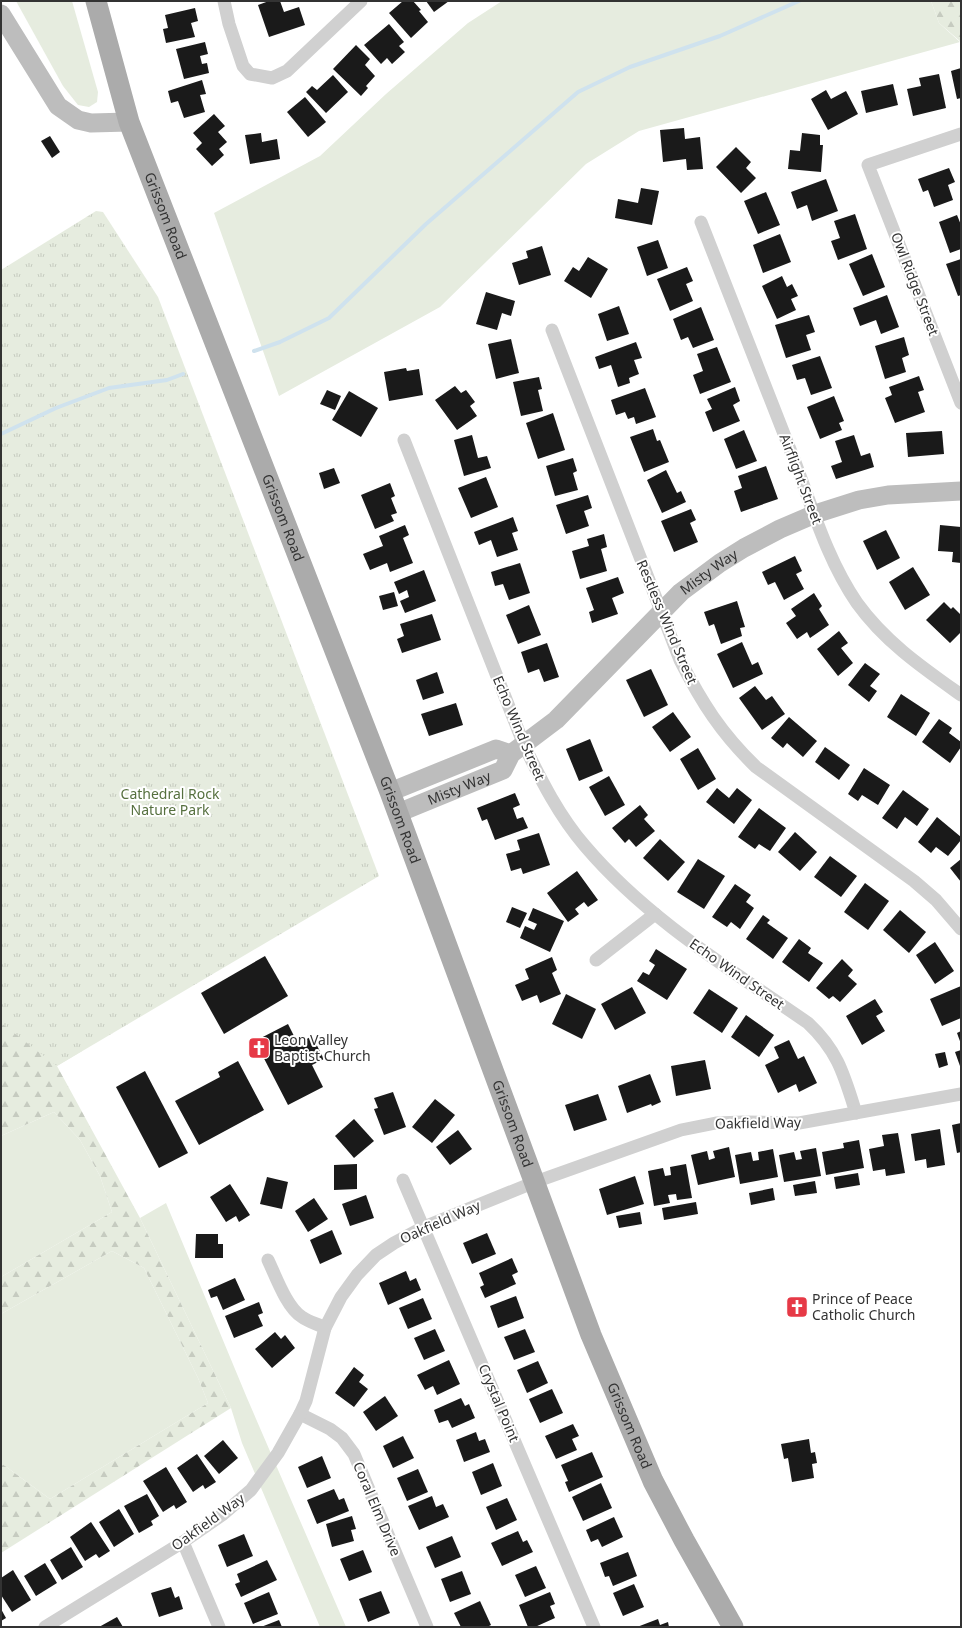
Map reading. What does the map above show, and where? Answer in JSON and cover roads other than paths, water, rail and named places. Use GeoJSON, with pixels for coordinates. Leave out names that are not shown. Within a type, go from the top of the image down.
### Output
{"type":"FeatureCollection","features":[{"type":"Feature","properties":{"kind":"main road","name":"Grissom Road"},"geometry":{"type":"LineString","coordinates":[[96,1],[129,122],[398,813],[591,1335],[653,1481],[733,1627]]}},
{"type":"Feature","properties":{"kind":"street"},"geometry":{"type":"LineString","coordinates":[[224,1],[229,24],[243,66],[250,74],[272,78],[287,71],[361,1]]}},
{"type":"Feature","properties":{"kind":"street"},"geometry":{"type":"LineString","coordinates":[[1,14],[58,106],[78,120],[84,122],[129,122]]}},
{"type":"Feature","properties":{"kind":"street","name":"Owl Ridge Street"},"geometry":{"type":"LineString","coordinates":[[961,134],[868,165],[961,402]]}},
{"type":"Feature","properties":{"kind":"street","name":"Airflight Street"},"geometry":{"type":"LineString","coordinates":[[701,222],[836,568],[858,603],[890,642],[909,658],[961,695]]}},
{"type":"Feature","properties":{"kind":"street","name":"Restless Wind Street"},"geometry":{"type":"LineString","coordinates":[[552,330],[680,660],[697,693],[720,728],[756,767],[777,784],[914,881],[936,900],[961,929]]}},
{"type":"Feature","properties":{"kind":"street","name":"Echo Wind Street"},"geometry":{"type":"LineString","coordinates":[[404,440],[517,749],[538,774],[560,813],[584,845],[612,877],[638,902],[677,932],[808,1023],[823,1037],[839,1065],[856,1113]]}},
{"type":"Feature","properties":{"kind":"street","name":"Misty Way"},"geometry":{"type":"LineString","coordinates":[[398,813],[503,770],[517,749],[562,714],[681,592],[720,563],[744,548],[780,529],[815,514],[859,500],[888,495],[961,491]]}},
{"type":"Feature","properties":{"kind":"street","name":"Misty Way"},"geometry":{"type":"LineString","coordinates":[[390,792],[496,749],[517,749]]}},
{"type":"Feature","properties":{"kind":"street"},"geometry":{"type":"LineString","coordinates":[[596,960],[654,914]]}},
{"type":"Feature","properties":{"kind":"street","name":"Oakfield Way"},"geometry":{"type":"LineString","coordinates":[[45,1627],[183,1542],[222,1514],[251,1490],[278,1453],[300,1414],[306,1401],[325,1328],[341,1296],[357,1274],[371,1260],[394,1243],[424,1227],[535,1182],[681,1130],[716,1123],[798,1123],[961,1094]]}},
{"type":"Feature","properties":{"kind":"street","name":"Crystal Point"},"geometry":{"type":"LineString","coordinates":[[403,1180],[594,1627]]}},
{"type":"Feature","properties":{"kind":"street"},"geometry":{"type":"LineString","coordinates":[[268,1260],[289,1303],[295,1311],[302,1317],[325,1328]]}},
{"type":"Feature","properties":{"kind":"street","name":"Coral Elm Drive"},"geometry":{"type":"LineString","coordinates":[[300,1414],[330,1429],[342,1438],[354,1454],[427,1627]]}},
{"type":"Feature","properties":{"kind":"street"},"geometry":{"type":"LineString","coordinates":[[183,1542],[219,1627]]}},
{"type":"Feature","properties":{"kind":"waterway"},"geometry":{"type":"LineString","coordinates":[[254,351],[280,342],[329,318],[426,224],[578,92],[630,67],[720,36],[799,1]]}},
{"type":"Feature","properties":{"kind":"waterway"},"geometry":{"type":"LineString","coordinates":[[1,434],[56,408],[109,388],[167,380],[183,374]]}},
{"type":"Feature","properties":{"kind":"place","name":"Leon Valley Baptist Church"},"geometry":{"type":"Point","coordinates":[259,1048]}},
{"type":"Feature","properties":{"kind":"place","name":"Prince of Peace Catholic Church"},"geometry":{"type":"Point","coordinates":[797,1307]}},
{"type":"Feature","properties":{"kind":"park label","name":"Cathedral Rock Nature Park"},"geometry":{"type":"Point","coordinates":[170,802]}}]}
